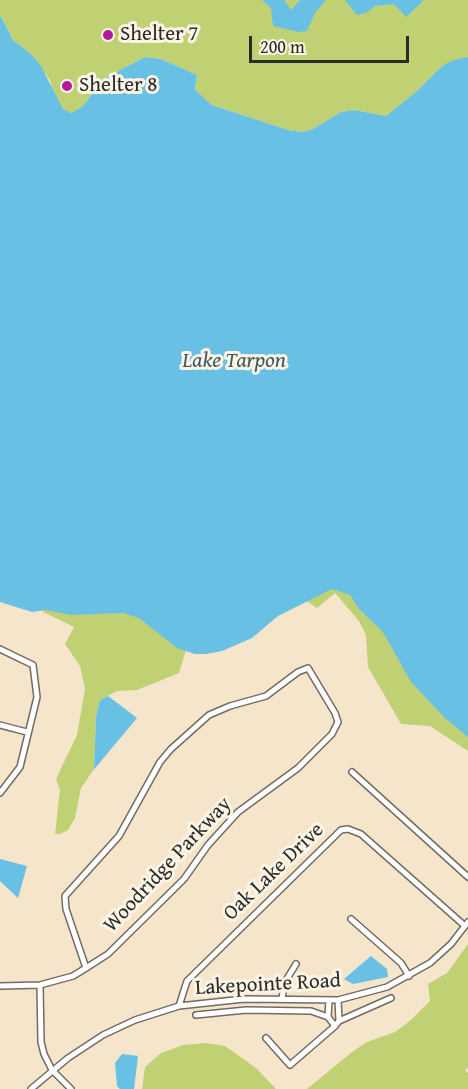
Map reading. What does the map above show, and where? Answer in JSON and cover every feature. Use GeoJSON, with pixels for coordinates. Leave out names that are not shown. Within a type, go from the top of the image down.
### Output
{"type":"FeatureCollection","features":[{"type":"Feature","properties":{"kind":"street"},"geometry":{"type":"LineString","coordinates":[[0,649],[33,664],[37,697],[27,732],[21,767],[0,793]]}},
{"type":"Feature","properties":{"kind":"street","name":"Woodridge Parkway"},"geometry":{"type":"LineString","coordinates":[[0,986],[40,985],[74,976],[108,954],[184,879],[208,845],[238,812],[298,768],[332,734],[338,722],[308,668],[298,672],[266,696],[230,706],[209,715],[160,762],[119,836],[65,896],[66,909],[86,968]]}},
{"type":"Feature","properties":{"kind":"street"},"geometry":{"type":"LineString","coordinates":[[0,725],[27,732]]}},
{"type":"Feature","properties":{"kind":"street"},"geometry":{"type":"LineString","coordinates":[[352,772],[468,877]]}},
{"type":"Feature","properties":{"kind":"street","name":"Oak Lake Drive"},"geometry":{"type":"LineString","coordinates":[[179,1006],[187,981],[341,830],[348,829],[361,834],[466,924]]}},
{"type":"Feature","properties":{"kind":"street"},"geometry":{"type":"LineString","coordinates":[[351,919],[401,963],[410,976]]}},
{"type":"Feature","properties":{"kind":"street","name":"Lakepointe Road"},"geometry":{"type":"LineString","coordinates":[[31,1089],[52,1070],[103,1035],[135,1020],[179,1006],[213,1001],[282,998],[338,1000],[380,990],[410,976],[440,955],[466,924]]}},
{"type":"Feature","properties":{"kind":"street"},"geometry":{"type":"LineString","coordinates":[[282,998],[285,982],[296,964]]}},
{"type":"Feature","properties":{"kind":"street"},"geometry":{"type":"LineString","coordinates":[[40,985],[41,1042],[52,1070],[71,1089]]}},
{"type":"Feature","properties":{"kind":"street"},"geometry":{"type":"LineString","coordinates":[[266,1038],[290,1065],[337,1024],[391,998]]}},
{"type":"Feature","properties":{"kind":"street"},"geometry":{"type":"LineString","coordinates":[[328,1017],[329,1000]]}},
{"type":"Feature","properties":{"kind":"street"},"geometry":{"type":"LineString","coordinates":[[337,1024],[338,1000]]}},
{"type":"Feature","properties":{"kind":"street"},"geometry":{"type":"LineString","coordinates":[[196,1015],[277,1010],[311,1011],[328,1017],[337,1024]]}},
{"type":"Feature","properties":{"kind":"green space"},"geometry":{"type":"Polygon","coordinates":[[[0,0],[468,0],[468,57],[442,66],[417,91],[386,116],[354,110],[341,112],[313,129],[303,132],[288,130],[212,105],[195,90],[197,75],[161,59],[145,57],[105,78],[82,107],[71,113],[63,109],[54,96],[50,80],[31,54],[13,40],[0,15],[0,0]]]}},
{"type":"Feature","properties":{"kind":"green space"},"geometry":{"type":"Polygon","coordinates":[[[334,561],[468,729],[468,751],[430,726],[401,724],[368,667],[366,635],[359,621],[335,593],[317,608],[305,600],[265,621],[334,561]]]}},
{"type":"Feature","properties":{"kind":"green space"},"geometry":{"type":"Polygon","coordinates":[[[114,597],[186,650],[179,673],[137,690],[117,691],[100,700],[96,717],[94,769],[81,788],[75,818],[68,830],[55,834],[60,790],[56,779],[77,735],[85,689],[80,666],[65,644],[74,627],[43,612],[43,605],[114,597]]]}},
{"type":"Feature","properties":{"kind":"green space"},"geometry":{"type":"Polygon","coordinates":[[[468,944],[468,1068],[465,1070],[468,1073],[468,1089],[307,1089],[367,1042],[395,1032],[411,1020],[430,1001],[428,984],[447,973],[468,944]]]}},
{"type":"Feature","properties":{"kind":"green space"},"geometry":{"type":"Polygon","coordinates":[[[207,1043],[225,1046],[256,1068],[276,1089],[142,1089],[145,1067],[161,1053],[183,1045],[207,1043]]]}},
{"type":"Feature","properties":{"kind":"water"},"geometry":{"type":"Polygon","coordinates":[[[262,0],[284,0],[291,10],[300,0],[326,0],[315,13],[307,31],[298,32],[273,26],[271,8],[262,0]]]}},
{"type":"Feature","properties":{"kind":"water"},"geometry":{"type":"Polygon","coordinates":[[[345,0],[424,0],[406,17],[394,4],[375,6],[368,12],[357,15],[345,0]]]}},
{"type":"Feature","properties":{"kind":"water","name":"Lake Tarpon"},"geometry":{"type":"Polygon","coordinates":[[[0,15],[13,40],[31,54],[41,66],[63,109],[71,113],[82,107],[105,78],[145,57],[161,59],[197,75],[195,90],[212,105],[288,130],[303,132],[313,129],[341,112],[354,110],[386,116],[417,91],[442,66],[468,57],[468,737],[445,718],[411,682],[383,632],[359,609],[350,595],[332,589],[278,616],[252,638],[222,651],[206,654],[195,654],[177,648],[139,618],[123,613],[71,615],[46,610],[32,612],[0,602],[0,15]]]}},
{"type":"Feature","properties":{"kind":"water"},"geometry":{"type":"Polygon","coordinates":[[[108,696],[137,718],[91,773],[94,769],[96,717],[100,700],[108,696]]]}},
{"type":"Feature","properties":{"kind":"water"},"geometry":{"type":"Polygon","coordinates":[[[0,859],[27,866],[18,898],[0,881],[0,859]]]}},
{"type":"Feature","properties":{"kind":"water"},"geometry":{"type":"Polygon","coordinates":[[[371,956],[387,969],[388,977],[353,984],[344,979],[371,956]]]}},
{"type":"Feature","properties":{"kind":"water"},"geometry":{"type":"Polygon","coordinates":[[[122,1054],[138,1056],[134,1089],[120,1089],[117,1086],[115,1063],[122,1054]]]}},
{"type":"Feature","properties":{"kind":"place","name":"Shelter 7"},"geometry":{"type":"Point","coordinates":[108,35]}},
{"type":"Feature","properties":{"kind":"place","name":"Shelter 8"},"geometry":{"type":"Point","coordinates":[67,86]}}]}
